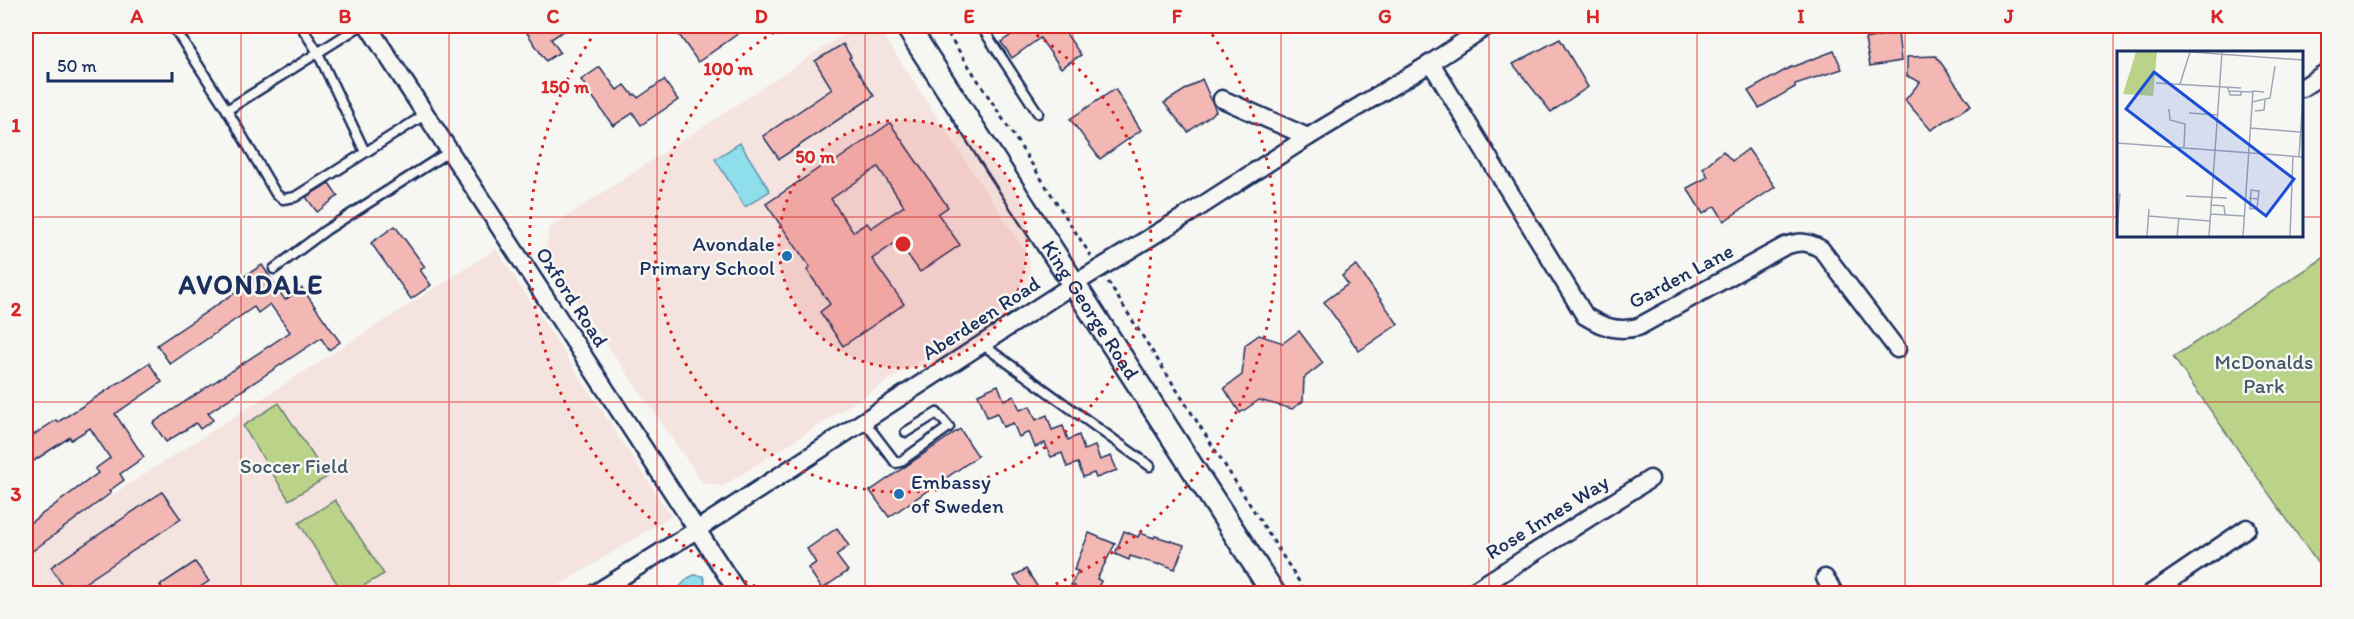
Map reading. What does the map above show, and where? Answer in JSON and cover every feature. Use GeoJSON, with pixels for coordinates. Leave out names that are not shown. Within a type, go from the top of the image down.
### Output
{"type":"FeatureCollection","features":[{"type":"Feature","properties":{"kind":"main road","name":"King George Road"},"geometry":{"type":"LineString","coordinates":[[907,26],[1274,594]]}},
{"type":"Feature","properties":{"kind":"street","name":"Oxford Road"},"geometry":{"type":"LineString","coordinates":[[368,26],[739,594]]}},
{"type":"Feature","properties":{"kind":"street","name":"Aberdeen Road"},"geometry":{"type":"LineString","coordinates":[[594,594],[698,530],[1074,284],[1196,210],[1308,137],[1431,63],[1487,26]]}},
{"type":"Feature","properties":{"kind":"street","name":"Garden Lane"},"geometry":{"type":"LineString","coordinates":[[1431,63],[1585,316],[1598,324],[1612,329],[1626,330],[1638,327],[1785,246],[1799,241],[1810,243],[1821,249],[1898,349]]}},
{"type":"Feature","properties":{"kind":"street"},"geometry":{"type":"LineString","coordinates":[[2303,87],[2328,71]]}},
{"type":"Feature","properties":{"kind":"street"},"geometry":{"type":"LineString","coordinates":[[1222,99],[1308,137]]}},
{"type":"Feature","properties":{"kind":"street","name":"Rose Innes Way"},"geometry":{"type":"LineString","coordinates":[[1469,594],[1650,479]]}},
{"type":"Feature","properties":{"kind":"street"},"geometry":{"type":"LineString","coordinates":[[2150,594],[2247,528]]}},
{"type":"Feature","properties":{"kind":"street"},"geometry":{"type":"LineString","coordinates":[[1825,578],[1835,594]]}},
{"type":"Feature","properties":{"kind":"lane"},"geometry":{"type":"LineString","coordinates":[[172,26],[227,110],[276,194],[283,199],[295,197],[426,114]]}},
{"type":"Feature","properties":{"kind":"lane"},"geometry":{"type":"LineString","coordinates":[[301,26],[317,51],[365,152]]}},
{"type":"Feature","properties":{"kind":"lane"},"geometry":{"type":"LineString","coordinates":[[227,110],[317,51],[360,26]]}},
{"type":"Feature","properties":{"kind":"lane"},"geometry":{"type":"LineString","coordinates":[[981,26],[1038,113]]}},
{"type":"Feature","properties":{"kind":"lane"},"geometry":{"type":"LineString","coordinates":[[274,269],[326,231],[450,151]]}},
{"type":"Feature","properties":{"kind":"lane"},"geometry":{"type":"LineString","coordinates":[[983,345],[1150,466]]}},
{"type":"Feature","properties":{"kind":"lane"},"geometry":{"type":"LineString","coordinates":[[864,421],[896,463],[949,427],[937,413],[906,432]]}},
{"type":"Feature","properties":{"kind":"path"},"geometry":{"type":"LineString","coordinates":[[943,26],[1307,594]]}},
{"type":"Feature","properties":{"kind":"shaded area","name":"Avondale Primary School"},"geometry":{"type":"Polygon","coordinates":[[[856,26],[877,26],[1029,257],[1032,289],[723,486],[703,483],[545,255],[549,228],[856,26]]]}},
{"type":"Feature","properties":{"kind":"shaded area"},"geometry":{"type":"Polygon","coordinates":[[[496,249],[671,516],[547,593],[37,594],[26,579],[26,550],[496,249]]]}},
{"type":"Feature","properties":{"kind":"green space","name":"McDonalds Park"},"geometry":{"type":"Polygon","coordinates":[[[2328,255],[2328,578],[2173,357],[2328,255]]]}},
{"type":"Feature","properties":{"kind":"green space","name":"Soccer Field"},"geometry":{"type":"Polygon","coordinates":[[[279,403],[327,477],[289,500],[243,426],[279,403]]]}},
{"type":"Feature","properties":{"kind":"green space","name":"Soccer Field"},"geometry":{"type":"Polygon","coordinates":[[[335,500],[384,574],[351,593],[343,593],[299,523],[335,500]]]}},
{"type":"Feature","properties":{"kind":"water"},"geometry":{"type":"Polygon","coordinates":[[[740,143],[770,191],[745,207],[715,159],[740,143]]]}},
{"type":"Feature","properties":{"kind":"water"},"geometry":{"type":"Polygon","coordinates":[[[694,575],[703,576],[705,583],[703,593],[674,593],[688,578],[694,575]]]}},
{"type":"Feature","properties":{"kind":"building"},"geometry":{"type":"Polygon","coordinates":[[[539,26],[572,26],[551,39],[560,52],[546,61],[527,33],[539,26]]]}},
{"type":"Feature","properties":{"kind":"building"},"geometry":{"type":"Polygon","coordinates":[[[673,26],[734,26],[739,33],[698,62],[673,26]]]}},
{"type":"Feature","properties":{"kind":"building"},"geometry":{"type":"Polygon","coordinates":[[[1025,26],[1061,26],[1081,55],[1061,68],[1040,38],[1012,58],[1001,42],[1025,26]]]}},
{"type":"Feature","properties":{"kind":"building"},"geometry":{"type":"Polygon","coordinates":[[[1898,32],[1901,61],[1870,66],[1865,39],[1898,32]]]}},
{"type":"Feature","properties":{"kind":"building"},"geometry":{"type":"Polygon","coordinates":[[[1560,39],[1588,87],[1551,112],[1513,64],[1560,39]]]}},
{"type":"Feature","properties":{"kind":"building"},"geometry":{"type":"Polygon","coordinates":[[[843,44],[851,57],[849,58],[874,96],[779,159],[763,136],[832,89],[815,61],[843,44]]]}},
{"type":"Feature","properties":{"kind":"building"},"geometry":{"type":"Polygon","coordinates":[[[1834,51],[1842,69],[1795,84],[1795,87],[1759,108],[1748,91],[1789,68],[1834,51]]]}},
{"type":"Feature","properties":{"kind":"building"},"geometry":{"type":"Polygon","coordinates":[[[1936,56],[1971,105],[1931,130],[1905,100],[1920,82],[1907,76],[1907,57],[1936,56]]]}},
{"type":"Feature","properties":{"kind":"building"},"geometry":{"type":"Polygon","coordinates":[[[600,67],[617,90],[625,85],[638,98],[664,80],[678,100],[641,125],[633,113],[613,126],[581,80],[600,67]]]}},
{"type":"Feature","properties":{"kind":"building"},"geometry":{"type":"Polygon","coordinates":[[[1202,79],[1216,111],[1188,132],[1164,103],[1202,79]]]}},
{"type":"Feature","properties":{"kind":"building"},"geometry":{"type":"Polygon","coordinates":[[[1115,89],[1141,130],[1100,159],[1070,119],[1115,89]]]}},
{"type":"Feature","properties":{"kind":"building"},"geometry":{"type":"Polygon","coordinates":[[[890,123],[948,207],[938,214],[960,245],[920,272],[898,241],[872,259],[904,304],[843,346],[820,312],[830,304],[807,270],[810,267],[766,204],[828,162],[830,165],[890,123]],[[878,167],[831,199],[853,232],[867,223],[871,228],[904,206],[878,167]]]}},
{"type":"Feature","properties":{"kind":"building"},"geometry":{"type":"Polygon","coordinates":[[[1748,149],[1775,187],[1724,221],[1715,206],[1703,214],[1687,188],[1708,177],[1703,168],[1723,151],[1732,161],[1748,149]]]}},
{"type":"Feature","properties":{"kind":"building"},"geometry":{"type":"Polygon","coordinates":[[[329,183],[338,196],[317,212],[306,197],[329,183]]]}},
{"type":"Feature","properties":{"kind":"building"},"geometry":{"type":"Polygon","coordinates":[[[395,226],[425,267],[420,270],[431,285],[411,299],[371,243],[395,226]]]}},
{"type":"Feature","properties":{"kind":"building"},"geometry":{"type":"Polygon","coordinates":[[[262,265],[285,300],[302,288],[340,342],[329,350],[321,338],[208,413],[213,420],[200,429],[196,423],[166,442],[153,423],[290,332],[270,304],[258,313],[254,307],[170,364],[157,345],[239,290],[234,283],[262,265]]]}},
{"type":"Feature","properties":{"kind":"building"},"geometry":{"type":"Polygon","coordinates":[[[1356,265],[1398,324],[1359,351],[1324,302],[1348,284],[1342,276],[1356,265]]]}},
{"type":"Feature","properties":{"kind":"building"},"geometry":{"type":"Polygon","coordinates":[[[1299,331],[1323,363],[1304,378],[1303,401],[1292,409],[1259,400],[1240,413],[1224,388],[1242,375],[1245,345],[1259,335],[1283,343],[1299,331]]]}},
{"type":"Feature","properties":{"kind":"building"},"geometry":{"type":"Polygon","coordinates":[[[149,363],[162,382],[115,414],[144,457],[120,474],[124,480],[109,491],[111,493],[31,552],[26,545],[26,526],[98,473],[95,469],[110,458],[90,428],[71,440],[70,437],[26,466],[26,440],[149,363]]]}},
{"type":"Feature","properties":{"kind":"building"},"geometry":{"type":"Polygon","coordinates":[[[998,385],[1004,400],[1014,396],[1020,410],[1030,406],[1036,420],[1047,415],[1052,430],[1063,426],[1068,440],[1079,435],[1084,450],[1095,446],[1100,460],[1111,456],[1117,470],[1096,478],[1094,473],[1083,477],[1078,463],[1067,467],[1062,453],[1051,457],[1045,443],[1035,447],[1029,432],[1019,437],[1013,423],[1003,427],[997,413],[987,417],[978,394],[998,385]]]}},
{"type":"Feature","properties":{"kind":"building"},"geometry":{"type":"Polygon","coordinates":[[[960,429],[978,456],[889,517],[870,491],[960,429]]]}},
{"type":"Feature","properties":{"kind":"building"},"geometry":{"type":"Polygon","coordinates":[[[162,492],[181,519],[68,594],[51,567],[162,492]]]}},
{"type":"Feature","properties":{"kind":"building"},"geometry":{"type":"Polygon","coordinates":[[[837,528],[849,546],[836,555],[848,571],[822,589],[808,568],[816,563],[807,549],[837,528]]]}},
{"type":"Feature","properties":{"kind":"building"},"geometry":{"type":"Polygon","coordinates":[[[1124,531],[1138,537],[1140,533],[1184,545],[1175,569],[1130,556],[1129,560],[1115,554],[1124,531]]]}},
{"type":"Feature","properties":{"kind":"building"},"geometry":{"type":"Polygon","coordinates":[[[1089,533],[1115,544],[1097,579],[1101,581],[1095,594],[1071,594],[1075,586],[1071,585],[1078,571],[1074,570],[1089,533]]]}},
{"type":"Feature","properties":{"kind":"building"},"geometry":{"type":"Polygon","coordinates":[[[195,562],[209,581],[190,594],[165,594],[160,585],[195,562]]]}},
{"type":"Feature","properties":{"kind":"building"},"geometry":{"type":"Polygon","coordinates":[[[1026,569],[1042,594],[1026,594],[1014,576],[1026,569]]]}},
{"type":"Feature","properties":{"kind":"place","name":"Avondale Primary School"},"geometry":{"type":"Point","coordinates":[787,256]}},
{"type":"Feature","properties":{"kind":"place","name":"Embassy of Sweden"},"geometry":{"type":"Point","coordinates":[899,494]}},
{"type":"Feature","properties":{"kind":"district","name":"AVONDALE"},"geometry":{"type":"Point","coordinates":[251,285]}}]}
